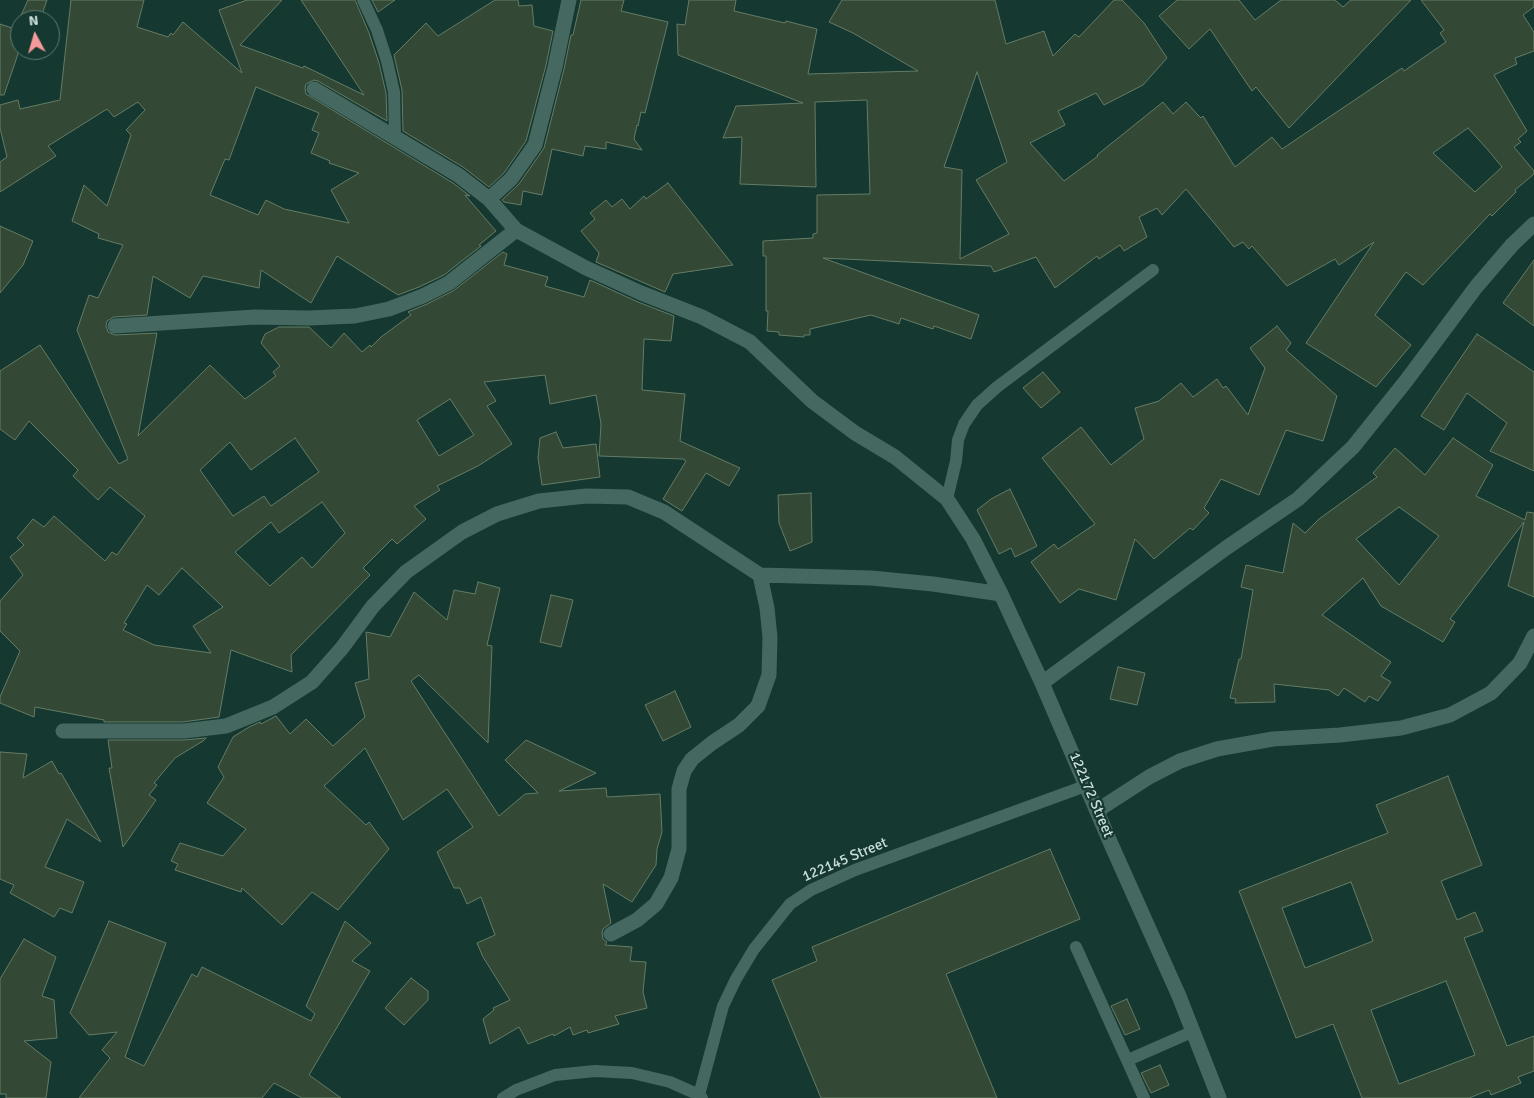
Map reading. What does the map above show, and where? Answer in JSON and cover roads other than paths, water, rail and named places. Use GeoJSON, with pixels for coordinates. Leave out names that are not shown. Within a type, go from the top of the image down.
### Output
{"type":"FeatureCollection","features":[{"type":"Feature","properties":{"kind":"street"},"geometry":{"type":"LineString","coordinates":[[489,199],[511,178],[536,145],[569,0]]}},
{"type":"Feature","properties":{"kind":"street"},"geometry":{"type":"LineString","coordinates":[[115,326],[255,317],[309,318],[355,316],[389,309],[450,283],[516,230],[489,199],[458,175],[314,89]]}},
{"type":"Feature","properties":{"kind":"street"},"geometry":{"type":"LineString","coordinates":[[1042,683],[1226,548],[1298,499],[1353,447],[1476,287],[1512,245],[1534,224]]}},
{"type":"Feature","properties":{"kind":"street","name":"122172 Street"},"geometry":{"type":"LineString","coordinates":[[516,230],[586,268],[641,293],[702,317],[750,342],[812,401],[855,433],[895,457],[947,499],[973,539],[1042,683],[1194,1031],[1219,1098]]}},
{"type":"Feature","properties":{"kind":"street"},"geometry":{"type":"LineString","coordinates":[[63,731],[193,730],[226,726],[273,707],[312,682],[342,648],[373,606],[406,572],[462,532],[497,514],[538,500],[586,496],[628,497],[664,512],[760,575],[871,578],[933,584],[1001,594]]}},
{"type":"Feature","properties":{"kind":"street"},"geometry":{"type":"LineString","coordinates":[[611,934],[636,920],[656,904],[671,878],[679,849],[680,789],[684,771],[692,759],[712,742],[739,725],[758,706],[769,675],[767,608],[760,575]]}},
{"type":"Feature","properties":{"kind":"street"},"geometry":{"type":"LineString","coordinates":[[1098,810],[1156,773],[1180,761],[1217,749],[1273,739],[1340,735],[1401,728],[1450,715],[1490,693],[1520,663],[1534,636]]}},
{"type":"Feature","properties":{"kind":"lane"},"geometry":{"type":"LineString","coordinates":[[363,0],[377,30],[387,62],[394,92],[395,136]]}},
{"type":"Feature","properties":{"kind":"lane"},"geometry":{"type":"LineString","coordinates":[[947,499],[956,461],[958,440],[964,424],[977,405],[997,387],[1152,270]]}},
{"type":"Feature","properties":{"kind":"lane","name":"122145 Street"},"geometry":{"type":"LineString","coordinates":[[701,1096],[723,1006],[754,949],[790,904],[811,890],[855,870],[1088,785]]}},
{"type":"Feature","properties":{"kind":"lane"},"geometry":{"type":"LineString","coordinates":[[1076,947],[1144,1098]]}},
{"type":"Feature","properties":{"kind":"lane"},"geometry":{"type":"LineString","coordinates":[[1128,1060],[1194,1031]]}},
{"type":"Feature","properties":{"kind":"lane"},"geometry":{"type":"LineString","coordinates":[[504,1098],[516,1090],[555,1075],[595,1071],[632,1073],[670,1082],[701,1096]]}}]}
